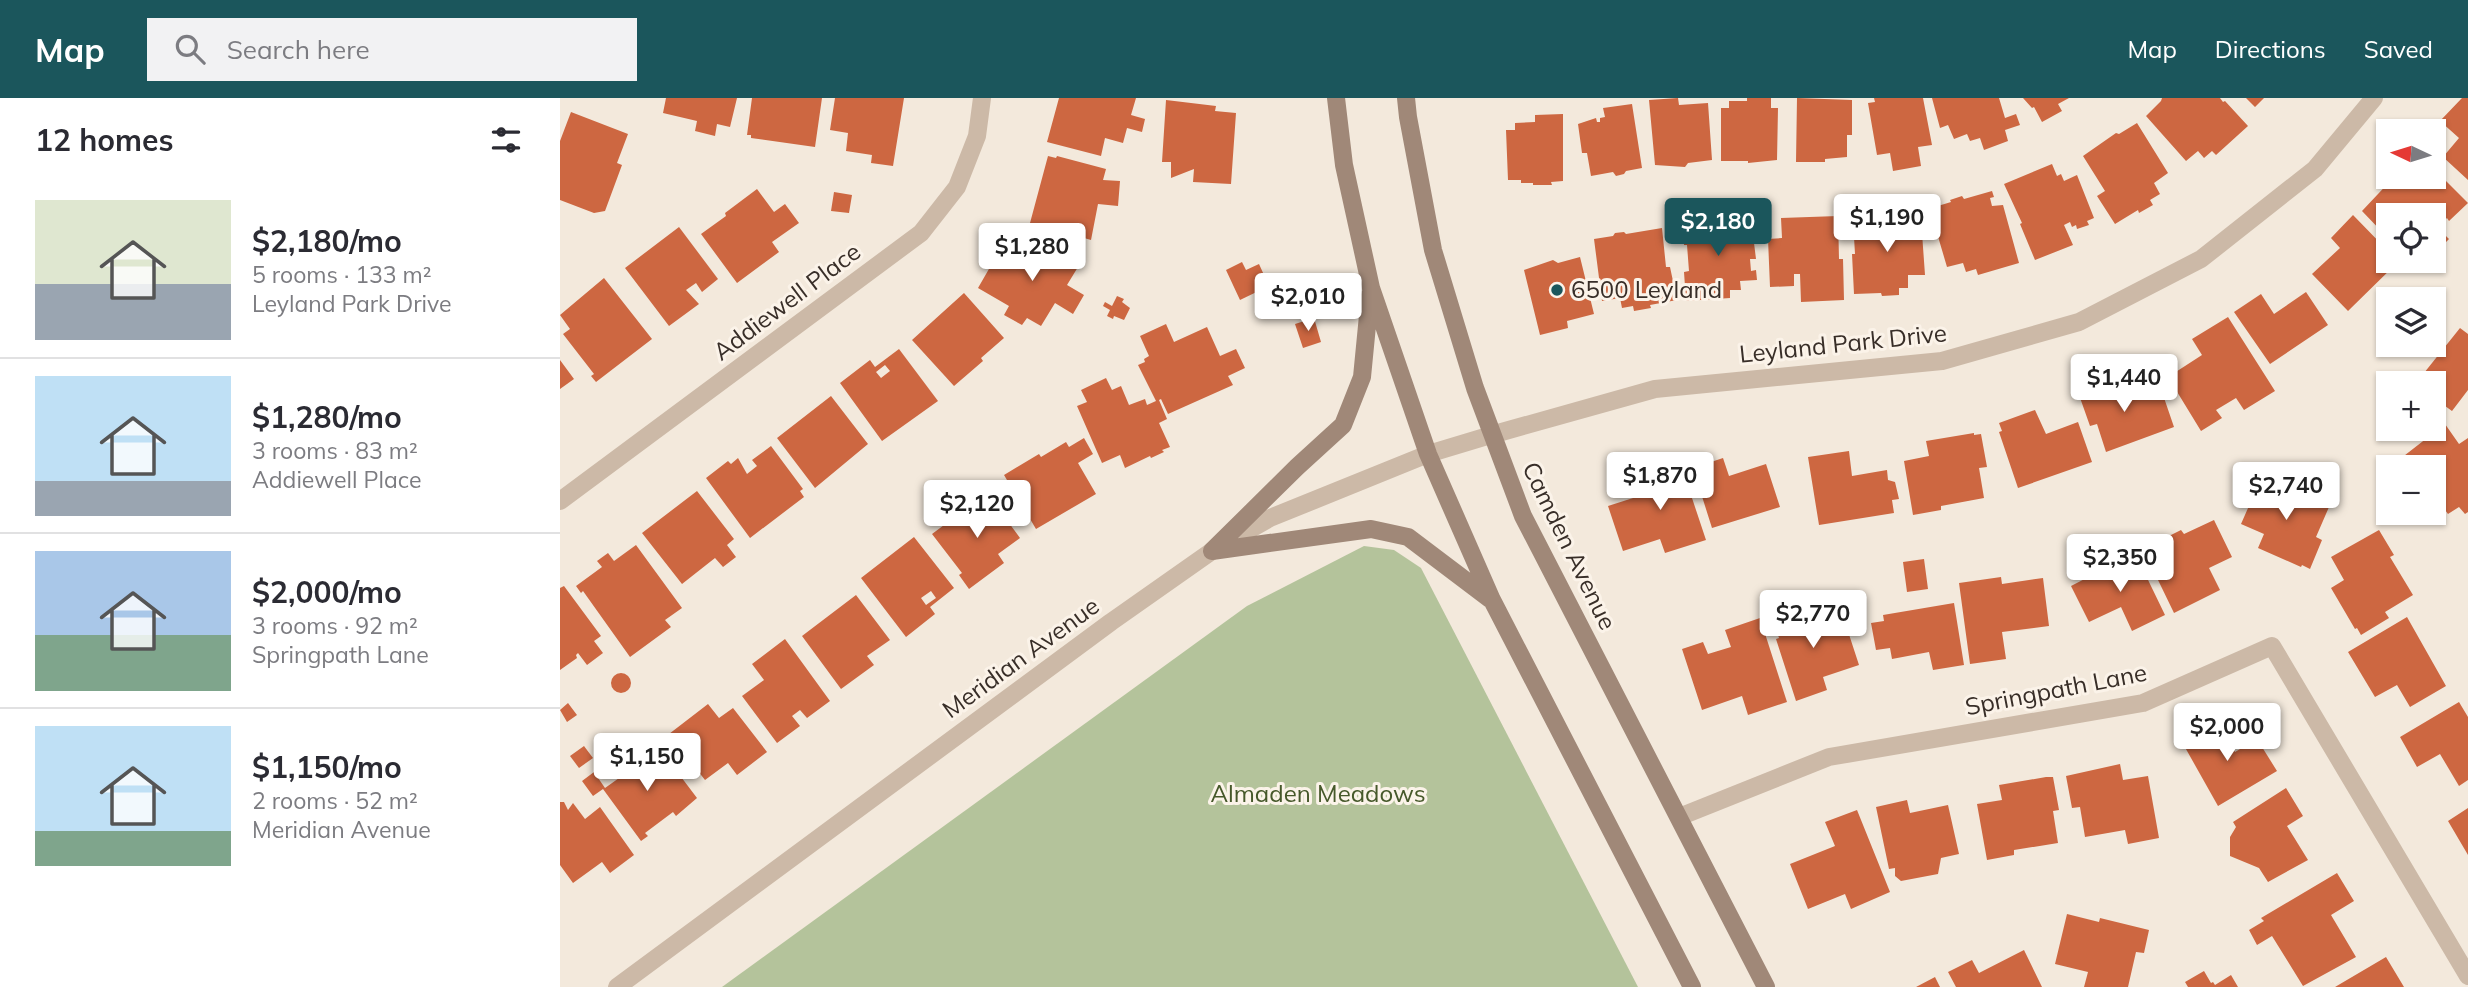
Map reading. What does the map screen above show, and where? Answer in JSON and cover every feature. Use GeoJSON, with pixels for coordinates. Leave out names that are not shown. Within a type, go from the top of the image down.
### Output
{"type":"FeatureCollection","features":[{"type":"Feature","properties":{"kind":"main road"},"geometry":{"type":"LineString","coordinates":[[1336,98],[1344,164],[1371,288],[1428,454],[1492,600],[1692,987]]}},
{"type":"Feature","properties":{"kind":"main road","name":"Camden Avenue"},"geometry":{"type":"LineString","coordinates":[[1406,98],[1433,250],[1491,435],[1523,516],[1766,987]]}},
{"type":"Feature","properties":{"kind":"main road"},"geometry":{"type":"LineString","coordinates":[[1212,551],[1343,425],[1362,377],[1371,288]]}},
{"type":"Feature","properties":{"kind":"main road"},"geometry":{"type":"LineString","coordinates":[[1212,551],[1371,529],[1408,537],[1492,600]]}},
{"type":"Feature","properties":{"kind":"street","name":"Addiewell Place"},"geometry":{"type":"LineString","coordinates":[[560,501],[921,233],[957,187],[977,136],[982,98]]}},
{"type":"Feature","properties":{"kind":"street","name":"Leyland Park Drive"},"geometry":{"type":"LineString","coordinates":[[1491,435],[1656,389],[1942,361],[2079,322],[2201,259],[2315,169],[2374,98]]}},
{"type":"Feature","properties":{"kind":"street","name":"Meridian Avenue"},"geometry":{"type":"LineString","coordinates":[[617,987],[1111,622],[1212,551],[1270,518],[1428,454],[1491,435]]}},
{"type":"Feature","properties":{"kind":"street","name":"Springpath Lane"},"geometry":{"type":"LineString","coordinates":[[1679,817],[1829,757],[2143,703],[2272,646],[2468,976]]}},
{"type":"Feature","properties":{"kind":"green space","name":"Almaden Meadows"},"geometry":{"type":"Polygon","coordinates":[[[1364,546],[1394,550],[1421,568],[1638,987],[722,987],[1247,606],[1364,546]]]}},
{"type":"Feature","properties":{"kind":"building"},"geometry":{"type":"Polygon","coordinates":[[[666,98],[737,98],[730,127],[717,124],[715,136],[695,131],[697,121],[663,113],[666,98]]]}},
{"type":"Feature","properties":{"kind":"building"},"geometry":{"type":"Polygon","coordinates":[[[752,98],[822,98],[815,147],[751,138],[751,135],[747,135],[752,98]]]}},
{"type":"Feature","properties":{"kind":"building"},"geometry":{"type":"Polygon","coordinates":[[[835,98],[904,98],[893,166],[871,163],[872,155],[846,151],[848,133],[830,130],[835,98]]]}},
{"type":"Feature","properties":{"kind":"building"},"geometry":{"type":"Polygon","coordinates":[[[1059,98],[1136,98],[1131,115],[1145,119],[1142,132],[1127,128],[1123,143],[1105,138],[1101,156],[1047,142],[1059,98]]]}},
{"type":"Feature","properties":{"kind":"building"},"geometry":{"type":"Polygon","coordinates":[[[1678,98],[1679,105],[1708,103],[1712,160],[1688,163],[1685,167],[1655,165],[1649,100],[1678,98]]]}},
{"type":"Feature","properties":{"kind":"building"},"geometry":{"type":"Polygon","coordinates":[[[1747,98],[1771,98],[1771,108],[1778,108],[1777,160],[1748,163],[1721,161],[1721,108],[1729,108],[1729,101],[1747,101],[1747,98]]]}},
{"type":"Feature","properties":{"kind":"building"},"geometry":{"type":"Polygon","coordinates":[[[1797,98],[1852,100],[1852,135],[1847,135],[1847,157],[1825,159],[1825,162],[1796,162],[1797,98]]]}},
{"type":"Feature","properties":{"kind":"building"},"geometry":{"type":"Polygon","coordinates":[[[1874,98],[1923,98],[1932,145],[1918,147],[1921,166],[1893,171],[1890,153],[1877,155],[1868,103],[1875,102],[1874,98]]]}},
{"type":"Feature","properties":{"kind":"building"},"geometry":{"type":"Polygon","coordinates":[[[1932,98],[1999,98],[2005,118],[2016,114],[2020,125],[2005,130],[2008,141],[1984,150],[1980,138],[1970,141],[1967,134],[1954,139],[1948,125],[1940,128],[1932,98]]]}},
{"type":"Feature","properties":{"kind":"building"},"geometry":{"type":"Polygon","coordinates":[[[2023,98],[2069,98],[2058,104],[2062,111],[2042,122],[2034,107],[2023,98]]]}},
{"type":"Feature","properties":{"kind":"building"},"geometry":{"type":"Polygon","coordinates":[[[2162,98],[2220,98],[2248,126],[2216,155],[2212,151],[2204,158],[2198,151],[2186,161],[2146,116],[2162,98]]]}},
{"type":"Feature","properties":{"kind":"building"},"geometry":{"type":"Polygon","coordinates":[[[2246,98],[2264,98],[2255,107],[2246,98]]]}},
{"type":"Feature","properties":{"kind":"building"},"geometry":{"type":"Polygon","coordinates":[[[2462,98],[2468,98],[2468,180],[2446,160],[2446,153],[2459,138],[2446,126],[2446,119],[2442,119],[2462,98]]]}},
{"type":"Feature","properties":{"kind":"building"},"geometry":{"type":"Polygon","coordinates":[[[1166,100],[1216,106],[1215,111],[1236,113],[1231,184],[1193,182],[1194,169],[1171,178],[1171,162],[1162,162],[1166,100]]]}},
{"type":"Feature","properties":{"kind":"building"},"geometry":{"type":"Polygon","coordinates":[[[1632,104],[1642,168],[1616,176],[1613,172],[1591,176],[1587,153],[1582,153],[1578,124],[1596,118],[1597,122],[1600,122],[1600,118],[1605,117],[1603,108],[1632,104]]]}},
{"type":"Feature","properties":{"kind":"building"},"geometry":{"type":"Polygon","coordinates":[[[571,112],[628,134],[617,163],[622,165],[605,211],[594,213],[560,200],[560,141],[571,112]]]}},
{"type":"Feature","properties":{"kind":"building"},"geometry":{"type":"Polygon","coordinates":[[[1563,114],[1563,181],[1551,182],[1552,185],[1533,185],[1521,183],[1521,180],[1508,180],[1506,130],[1515,130],[1515,123],[1535,122],[1535,115],[1563,114]]]}},
{"type":"Feature","properties":{"kind":"building"},"geometry":{"type":"Polygon","coordinates":[[[2137,123],[2168,173],[2154,183],[2160,194],[2150,200],[2153,205],[2139,213],[2138,210],[2115,224],[2097,196],[2105,191],[2083,156],[2116,133],[2119,134],[2137,123]]]}},
{"type":"Feature","properties":{"kind":"building"},"geometry":{"type":"Polygon","coordinates":[[[1048,156],[1106,169],[1103,180],[1120,181],[1118,206],[1098,204],[1091,240],[1063,232],[1059,246],[1038,240],[1042,226],[1030,223],[1048,156]]]}},
{"type":"Feature","properties":{"kind":"building"},"geometry":{"type":"Polygon","coordinates":[[[2052,164],[2057,176],[2061,174],[2064,181],[2077,175],[2094,218],[2087,221],[2089,225],[2077,229],[2076,225],[2072,227],[2070,222],[2064,225],[2073,245],[2035,260],[2004,184],[2052,164]]]}},
{"type":"Feature","properties":{"kind":"building"},"geometry":{"type":"Polygon","coordinates":[[[2446,181],[2468,203],[2449,221],[2446,219],[2446,203],[2376,203],[2376,226],[2362,211],[2383,189],[2446,189],[2446,181]]]}},
{"type":"Feature","properties":{"kind":"building"},"geometry":{"type":"Polygon","coordinates":[[[757,189],[774,212],[785,204],[799,223],[772,242],[779,252],[737,283],[701,234],[757,189]]]}},
{"type":"Feature","properties":{"kind":"building"},"geometry":{"type":"Polygon","coordinates":[[[1992,191],[1992,206],[2003,205],[2019,263],[1978,275],[1976,269],[1966,272],[1963,263],[1947,267],[1928,209],[1962,196],[1964,199],[1992,191]]]}},
{"type":"Feature","properties":{"kind":"building"},"geometry":{"type":"Polygon","coordinates":[[[834,192],[852,195],[849,213],[831,211],[834,192]]]}},
{"type":"Feature","properties":{"kind":"building"},"geometry":{"type":"Polygon","coordinates":[[[1918,212],[1925,275],[1908,275],[1908,288],[1899,288],[1899,295],[1854,294],[1853,220],[1918,212]]]}},
{"type":"Feature","properties":{"kind":"building"},"geometry":{"type":"Polygon","coordinates":[[[2353,215],[2376,239],[2376,273],[2387,273],[2348,311],[2312,274],[2340,248],[2331,238],[2353,215]]]}},
{"type":"Feature","properties":{"kind":"building"},"geometry":{"type":"Polygon","coordinates":[[[1838,216],[1844,300],[1801,302],[1800,274],[1794,274],[1794,286],[1770,287],[1768,239],[1782,238],[1781,218],[1838,216]]]}},
{"type":"Feature","properties":{"kind":"building"},"geometry":{"type":"Polygon","coordinates":[[[1730,217],[1732,220],[1751,219],[1756,259],[1750,259],[1751,271],[1756,270],[1757,280],[1740,281],[1741,290],[1730,290],[1730,298],[1686,301],[1684,272],[1689,271],[1683,229],[1692,228],[1692,224],[1716,222],[1719,218],[1730,217]]]}},
{"type":"Feature","properties":{"kind":"building"},"geometry":{"type":"Polygon","coordinates":[[[679,227],[718,279],[702,292],[696,283],[686,290],[699,304],[669,326],[625,268],[679,227]]]}},
{"type":"Feature","properties":{"kind":"building"},"geometry":{"type":"Polygon","coordinates":[[[1662,228],[1666,267],[1670,267],[1677,300],[1634,311],[1633,306],[1622,308],[1620,298],[1602,301],[1594,239],[1613,236],[1615,233],[1626,234],[1662,228]]]}},
{"type":"Feature","properties":{"kind":"building"},"geometry":{"type":"Polygon","coordinates":[[[1021,233],[1078,267],[1067,285],[1084,295],[1073,314],[1055,303],[1041,326],[1027,318],[1022,325],[1004,315],[1009,306],[978,288],[997,255],[1014,267],[1020,255],[1011,249],[1021,233]]]}},
{"type":"Feature","properties":{"kind":"building"},"geometry":{"type":"Polygon","coordinates":[[[1580,257],[1594,314],[1567,321],[1568,328],[1540,335],[1524,270],[1553,260],[1558,263],[1580,257]]]}},
{"type":"Feature","properties":{"kind":"building"},"geometry":{"type":"Polygon","coordinates":[[[1242,262],[1246,270],[1259,264],[1269,286],[1240,300],[1226,270],[1242,262]]]}},
{"type":"Feature","properties":{"kind":"building"},"geometry":{"type":"Polygon","coordinates":[[[604,278],[652,339],[596,382],[591,376],[594,374],[563,334],[570,329],[560,315],[604,278]]]}},
{"type":"Feature","properties":{"kind":"building"},"geometry":{"type":"Polygon","coordinates":[[[2306,292],[2328,325],[2270,364],[2234,312],[2261,294],[2274,314],[2306,292]]]}},
{"type":"Feature","properties":{"kind":"building"},"geometry":{"type":"Polygon","coordinates":[[[964,293],[1004,338],[954,386],[912,340],[964,293]]]}},
{"type":"Feature","properties":{"kind":"building"},"geometry":{"type":"Polygon","coordinates":[[[1117,296],[1124,299],[1122,302],[1130,308],[1124,320],[1107,316],[1110,310],[1103,306],[1105,302],[1112,306],[1117,296]]]}},
{"type":"Feature","properties":{"kind":"building"},"geometry":{"type":"Polygon","coordinates":[[[2228,317],[2275,391],[2244,410],[2236,398],[2216,410],[2222,418],[2201,431],[2168,377],[2202,355],[2192,339],[2228,317]]]}},
{"type":"Feature","properties":{"kind":"building"},"geometry":{"type":"Polygon","coordinates":[[[1314,318],[1321,342],[1303,348],[1295,324],[1314,318]]]}},
{"type":"Feature","properties":{"kind":"building"},"geometry":{"type":"Polygon","coordinates":[[[1166,324],[1174,342],[1207,327],[1220,356],[1236,349],[1245,368],[1228,376],[1233,385],[1168,414],[1161,399],[1159,400],[1167,419],[1159,423],[1170,447],[1162,450],[1164,452],[1125,468],[1120,455],[1102,463],[1077,406],[1087,402],[1081,390],[1106,378],[1112,390],[1121,386],[1129,405],[1145,399],[1147,405],[1156,401],[1138,365],[1145,362],[1144,359],[1149,356],[1140,336],[1166,324]]]}},
{"type":"Feature","properties":{"kind":"building"},"geometry":{"type":"Polygon","coordinates":[[[2460,328],[2468,334],[2468,390],[2452,411],[2446,407],[2446,371],[2426,371],[2437,357],[2446,357],[2446,346],[2460,328]]]}},
{"type":"Feature","properties":{"kind":"building"},"geometry":{"type":"Polygon","coordinates":[[[899,349],[938,401],[882,441],[840,383],[870,360],[875,367],[899,349]],[[885,365],[876,372],[881,378],[890,371],[885,365]]]}},
{"type":"Feature","properties":{"kind":"building"},"geometry":{"type":"Polygon","coordinates":[[[560,360],[574,379],[560,389],[560,360]]]}},
{"type":"Feature","properties":{"kind":"building"},"geometry":{"type":"Polygon","coordinates":[[[2117,376],[2125,401],[2161,389],[2174,427],[2106,452],[2097,424],[2090,426],[2078,392],[2117,376]]]}},
{"type":"Feature","properties":{"kind":"building"},"geometry":{"type":"Polygon","coordinates":[[[831,396],[868,444],[815,488],[777,438],[831,396]]]}},
{"type":"Feature","properties":{"kind":"building"},"geometry":{"type":"Polygon","coordinates":[[[2035,410],[2046,434],[2078,422],[2092,462],[2018,488],[1999,432],[2002,431],[1999,423],[2035,410]]]}},
{"type":"Feature","properties":{"kind":"building"},"geometry":{"type":"Polygon","coordinates":[[[2446,425],[2459,444],[2468,438],[2468,512],[2465,514],[2459,507],[2448,514],[2446,511],[2446,455],[2405,455],[2423,441],[2446,441],[2446,425]]]}},
{"type":"Feature","properties":{"kind":"building"},"geometry":{"type":"Polygon","coordinates":[[[1981,434],[1987,467],[1979,468],[1984,498],[1941,506],[1941,510],[1913,515],[1904,461],[1929,456],[1926,441],[1981,434]]]}},
{"type":"Feature","properties":{"kind":"building"},"geometry":{"type":"Polygon","coordinates":[[[1084,438],[1093,454],[1078,463],[1096,494],[1036,529],[1004,475],[1039,454],[1041,457],[1066,442],[1069,447],[1084,438]]]}},
{"type":"Feature","properties":{"kind":"building"},"geometry":{"type":"Polygon","coordinates":[[[771,446],[803,489],[800,491],[804,497],[750,538],[706,478],[728,461],[731,464],[738,458],[747,474],[757,466],[752,460],[771,446]]]}},
{"type":"Feature","properties":{"kind":"building"},"geometry":{"type":"Polygon","coordinates":[[[1849,451],[1852,476],[1887,470],[1888,480],[1895,482],[1899,499],[1892,500],[1894,513],[1819,525],[1808,457],[1849,451]]]}},
{"type":"Feature","properties":{"kind":"building"},"geometry":{"type":"Polygon","coordinates":[[[1678,456],[1706,540],[1665,553],[1660,539],[1623,551],[1608,506],[1655,491],[1647,466],[1678,456]]]}},
{"type":"Feature","properties":{"kind":"building"},"geometry":{"type":"Polygon","coordinates":[[[1723,458],[1729,476],[1766,464],[1780,507],[1712,528],[1693,468],[1723,458]]]}},
{"type":"Feature","properties":{"kind":"building"},"geometry":{"type":"Polygon","coordinates":[[[2263,474],[2295,489],[2292,493],[2329,507],[2316,537],[2322,540],[2310,569],[2258,548],[2264,534],[2241,524],[2263,474]]]}},
{"type":"Feature","properties":{"kind":"building"},"geometry":{"type":"Polygon","coordinates":[[[697,491],[734,539],[727,545],[736,557],[723,567],[715,558],[682,584],[642,533],[697,491]]]}},
{"type":"Feature","properties":{"kind":"building"},"geometry":{"type":"Polygon","coordinates":[[[987,493],[1020,538],[998,554],[1004,563],[969,589],[959,575],[962,573],[932,534],[987,493]]]}},
{"type":"Feature","properties":{"kind":"building"},"geometry":{"type":"Polygon","coordinates":[[[2214,520],[2232,557],[2209,568],[2220,590],[2174,613],[2143,549],[2181,530],[2184,534],[2214,520]]]}},
{"type":"Feature","properties":{"kind":"building"},"geometry":{"type":"Polygon","coordinates":[[[2379,530],[2394,555],[2390,557],[2413,595],[2385,612],[2389,618],[2361,635],[2331,588],[2344,580],[2331,557],[2379,530]]]}},
{"type":"Feature","properties":{"kind":"building"},"geometry":{"type":"Polygon","coordinates":[[[914,537],[954,588],[930,607],[935,614],[906,637],[861,578],[914,537]],[[931,591],[921,598],[926,605],[936,598],[931,591]]]}},
{"type":"Feature","properties":{"kind":"building"},"geometry":{"type":"Polygon","coordinates":[[[636,545],[682,608],[665,620],[671,627],[630,657],[583,591],[581,593],[576,586],[602,567],[597,561],[608,553],[614,561],[636,545]]]}},
{"type":"Feature","properties":{"kind":"building"},"geometry":{"type":"Polygon","coordinates":[[[2135,553],[2165,615],[2132,631],[2121,607],[2089,622],[2071,586],[2135,553]]]}},
{"type":"Feature","properties":{"kind":"building"},"geometry":{"type":"Polygon","coordinates":[[[1924,559],[1928,589],[1907,592],[1903,562],[1924,559]]]}},
{"type":"Feature","properties":{"kind":"building"},"geometry":{"type":"Polygon","coordinates":[[[2001,577],[2002,584],[2043,578],[2049,626],[2002,632],[2006,659],[1970,664],[1959,583],[2001,577]]]}},
{"type":"Feature","properties":{"kind":"building"},"geometry":{"type":"Polygon","coordinates":[[[564,586],[601,636],[594,641],[603,653],[587,665],[578,653],[577,658],[560,670],[560,588],[564,586]]]}},
{"type":"Feature","properties":{"kind":"building"},"geometry":{"type":"Polygon","coordinates":[[[856,595],[890,640],[867,656],[874,665],[841,689],[802,636],[856,595]]]}},
{"type":"Feature","properties":{"kind":"building"},"geometry":{"type":"Polygon","coordinates":[[[1954,603],[1964,665],[1933,670],[1929,652],[1892,659],[1890,648],[1876,650],[1871,623],[1884,621],[1883,615],[1954,603]]]}},
{"type":"Feature","properties":{"kind":"building"},"geometry":{"type":"Polygon","coordinates":[[[1811,604],[1818,625],[1843,616],[1859,665],[1823,677],[1827,690],[1796,701],[1776,639],[1779,638],[1772,617],[1811,604]]]}},
{"type":"Feature","properties":{"kind":"building"},"geometry":{"type":"Polygon","coordinates":[[[2407,617],[2446,686],[2410,707],[2397,685],[2375,697],[2348,652],[2407,617]]]}},
{"type":"Feature","properties":{"kind":"building"},"geometry":{"type":"Polygon","coordinates":[[[1760,618],[1787,702],[1748,715],[1742,696],[1702,710],[1682,649],[1703,642],[1708,654],[1731,647],[1725,630],[1760,618]]]}},
{"type":"Feature","properties":{"kind":"building"},"geometry":{"type":"Polygon","coordinates":[[[785,639],[830,701],[807,718],[800,710],[792,716],[800,726],[777,743],[742,696],[764,680],[752,664],[785,639]]]}},
{"type":"Feature","properties":{"kind":"building"},"geometry":{"type":"Polygon","coordinates":[[[621,673],[628,676],[631,683],[628,690],[621,693],[614,690],[611,683],[614,676],[621,673]]]}},
{"type":"Feature","properties":{"kind":"building"},"geometry":{"type":"Polygon","coordinates":[[[2459,702],[2468,717],[2468,780],[2459,786],[2440,754],[2417,767],[2400,737],[2459,702]]]}},
{"type":"Feature","properties":{"kind":"building"},"geometry":{"type":"Polygon","coordinates":[[[568,703],[577,715],[567,722],[560,710],[568,703]]]}},
{"type":"Feature","properties":{"kind":"building"},"geometry":{"type":"Polygon","coordinates":[[[708,704],[719,718],[733,708],[767,752],[737,775],[728,763],[705,780],[669,734],[708,704]]]}},
{"type":"Feature","properties":{"kind":"building"},"geometry":{"type":"Polygon","coordinates":[[[2216,721],[2235,752],[2257,739],[2277,771],[2218,806],[2182,742],[2216,721]]]}},
{"type":"Feature","properties":{"kind":"building"},"geometry":{"type":"Polygon","coordinates":[[[584,746],[593,758],[579,768],[570,756],[584,746]]]}},
{"type":"Feature","properties":{"kind":"building"},"geometry":{"type":"Polygon","coordinates":[[[660,749],[697,798],[676,816],[673,812],[645,833],[648,836],[641,841],[603,789],[593,796],[582,781],[594,772],[605,788],[660,749]]]}},
{"type":"Feature","properties":{"kind":"building"},"geometry":{"type":"Polygon","coordinates":[[[2120,764],[2123,780],[2148,776],[2159,838],[2128,844],[2125,830],[2085,837],[2080,807],[2072,808],[2066,776],[2120,764]]]}},
{"type":"Feature","properties":{"kind":"building"},"geometry":{"type":"Polygon","coordinates":[[[2053,777],[2059,810],[2053,811],[2058,843],[2014,850],[2014,855],[1987,860],[1977,804],[2002,800],[1999,785],[2053,777]]]}},
{"type":"Feature","properties":{"kind":"building"},"geometry":{"type":"Polygon","coordinates":[[[2286,788],[2303,816],[2287,826],[2308,860],[2268,882],[2259,868],[2230,856],[2230,837],[2236,827],[2233,822],[2286,788]]]}},
{"type":"Feature","properties":{"kind":"building"},"geometry":{"type":"Polygon","coordinates":[[[1907,800],[1910,813],[1948,805],[1959,854],[1941,858],[1938,874],[1901,881],[1895,876],[1895,868],[1889,869],[1876,807],[1907,800]]]}},
{"type":"Feature","properties":{"kind":"building"},"geometry":{"type":"Polygon","coordinates":[[[560,802],[564,802],[568,810],[573,803],[585,819],[600,807],[634,855],[610,873],[602,862],[573,883],[560,865],[560,802]]]}},
{"type":"Feature","properties":{"kind":"building"},"geometry":{"type":"Polygon","coordinates":[[[2468,808],[2468,855],[2448,821],[2468,808]]]}},
{"type":"Feature","properties":{"kind":"building"},"geometry":{"type":"Polygon","coordinates":[[[1857,810],[1890,892],[1851,909],[1845,894],[1808,909],[1790,864],[1835,846],[1825,822],[1857,810]]]}},
{"type":"Feature","properties":{"kind":"building"},"geometry":{"type":"Polygon","coordinates":[[[2337,873],[2354,901],[2331,915],[2356,957],[2303,986],[2272,936],[2257,945],[2249,930],[2264,921],[2261,918],[2337,873]]]}},
{"type":"Feature","properties":{"kind":"building"},"geometry":{"type":"Polygon","coordinates":[[[2067,914],[2099,922],[2100,918],[2149,930],[2144,953],[2136,952],[2128,987],[2084,987],[2088,972],[2055,964],[2067,914]]]}},
{"type":"Feature","properties":{"kind":"building"},"geometry":{"type":"Polygon","coordinates":[[[2024,950],[2042,987],[1956,987],[1948,972],[1972,960],[1979,973],[2024,950]]]}},
{"type":"Feature","properties":{"kind":"building"},"geometry":{"type":"Polygon","coordinates":[[[2386,957],[2404,987],[2335,987],[2386,957]]]}},
{"type":"Feature","properties":{"kind":"building"},"geometry":{"type":"Polygon","coordinates":[[[2204,971],[2215,985],[2231,975],[2238,987],[2188,987],[2185,982],[2204,971]]]}},
{"type":"Feature","properties":{"kind":"building"},"geometry":{"type":"Polygon","coordinates":[[[1935,977],[1940,987],[1916,987],[1935,977]]]}},
{"type":"Feature","properties":{"kind":"place","name":"6500 Leyland"},"geometry":{"type":"Point","coordinates":[1557,290]}}]}
